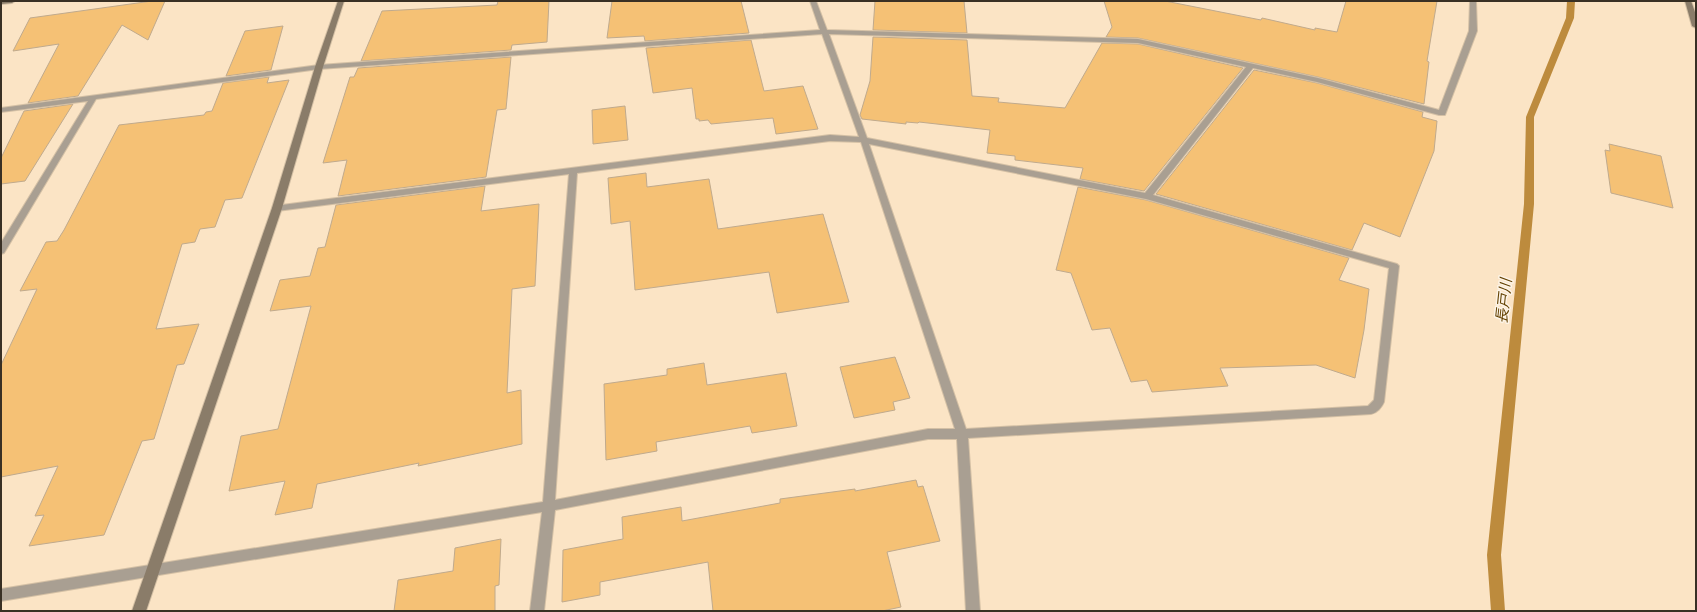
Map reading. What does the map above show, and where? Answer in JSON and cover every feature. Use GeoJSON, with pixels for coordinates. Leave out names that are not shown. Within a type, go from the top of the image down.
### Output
{"type":"FeatureCollection","features":[{"type":"Feature","properties":{"kind":"street"},"geometry":{"type":"LineString","coordinates":[[1,2],[12,1]]}},
{"type":"Feature","properties":{"kind":"street"},"geometry":{"type":"LineString","coordinates":[[139,611],[277,208],[319,67],[341,1]]}},
{"type":"Feature","properties":{"kind":"street"},"geometry":{"type":"LineString","coordinates":[[813,1],[864,140],[962,434],[974,611]]}},
{"type":"Feature","properties":{"kind":"street"},"geometry":{"type":"LineString","coordinates":[[1,110],[319,67],[824,32],[1138,41],[1318,80],[1442,113],[1473,31],[1473,1]]}},
{"type":"Feature","properties":{"kind":"street"},"geometry":{"type":"LineString","coordinates":[[1687,1],[1696,26]]}},
{"type":"Feature","properties":{"kind":"street"},"geometry":{"type":"LineString","coordinates":[[1147,196],[1251,66]]}},
{"type":"Feature","properties":{"kind":"street"},"geometry":{"type":"LineString","coordinates":[[1,251],[94,97]]}},
{"type":"Feature","properties":{"kind":"street"},"geometry":{"type":"LineString","coordinates":[[1,595],[549,506],[928,434],[962,434],[1371,410],[1378,402],[1394,266],[1147,196],[864,140],[830,138],[574,172],[277,208]]}},
{"type":"Feature","properties":{"kind":"street"},"geometry":{"type":"LineString","coordinates":[[537,611],[549,506],[574,172]]}},
{"type":"Feature","properties":{"kind":"building"},"geometry":{"type":"Polygon","coordinates":[[[152,1],[165,1],[148,40],[122,25],[78,96],[28,103],[59,44],[13,51],[30,18],[152,1]]]}},
{"type":"Feature","properties":{"kind":"building"},"geometry":{"type":"Polygon","coordinates":[[[498,1],[549,1],[547,42],[512,45],[511,50],[361,61],[382,11],[497,5],[498,1]]]}},
{"type":"Feature","properties":{"kind":"building"},"geometry":{"type":"Polygon","coordinates":[[[612,1],[741,1],[749,33],[645,41],[644,36],[607,38],[612,1]]]}},
{"type":"Feature","properties":{"kind":"building"},"geometry":{"type":"Polygon","coordinates":[[[875,1],[964,1],[967,33],[873,30],[875,1]]]}},
{"type":"Feature","properties":{"kind":"building"},"geometry":{"type":"Polygon","coordinates":[[[1104,1],[1165,1],[1261,20],[1262,18],[1315,30],[1315,28],[1337,32],[1346,1],[1437,1],[1427,61],[1429,62],[1424,104],[1318,77],[1138,38],[1106,37],[1112,27],[1104,1]]]}},
{"type":"Feature","properties":{"kind":"building"},"geometry":{"type":"Polygon","coordinates":[[[283,26],[271,70],[226,76],[245,31],[283,26]]]}},
{"type":"Feature","properties":{"kind":"building"},"geometry":{"type":"Polygon","coordinates":[[[873,37],[967,40],[972,96],[999,98],[998,102],[1065,108],[1102,43],[1138,44],[1243,68],[1144,191],[1080,179],[1083,168],[1015,160],[1015,156],[987,153],[990,130],[919,122],[906,122],[906,124],[862,119],[860,115],[870,81],[873,37]]]}},
{"type":"Feature","properties":{"kind":"building"},"geometry":{"type":"Polygon","coordinates":[[[751,40],[764,91],[803,86],[818,129],[776,134],[773,118],[711,124],[708,120],[699,121],[699,119],[696,119],[692,88],[653,93],[646,48],[751,40]]]}},
{"type":"Feature","properties":{"kind":"building"},"geometry":{"type":"Polygon","coordinates":[[[511,57],[506,109],[497,110],[486,177],[338,196],[347,160],[323,163],[350,77],[354,77],[358,68],[511,57]]]}},
{"type":"Feature","properties":{"kind":"building"},"geometry":{"type":"Polygon","coordinates":[[[1254,70],[1317,83],[1423,112],[1422,117],[1437,121],[1434,151],[1400,237],[1364,223],[1352,250],[1156,194],[1254,70]]]}},
{"type":"Feature","properties":{"kind":"building"},"geometry":{"type":"Polygon","coordinates":[[[269,77],[267,83],[289,80],[242,198],[225,200],[215,227],[200,229],[195,242],[182,244],[156,329],[199,324],[184,364],[177,365],[154,439],[142,441],[104,535],[29,546],[44,515],[35,516],[58,466],[1,477],[1,365],[37,289],[20,291],[46,242],[57,241],[64,230],[119,125],[204,115],[206,112],[212,111],[223,83],[269,77]]]}},
{"type":"Feature","properties":{"kind":"building"},"geometry":{"type":"Polygon","coordinates":[[[73,104],[25,181],[1,184],[1,158],[24,111],[73,104]]]}},
{"type":"Feature","properties":{"kind":"building"},"geometry":{"type":"Polygon","coordinates":[[[625,106],[628,140],[593,144],[592,110],[625,106]]]}},
{"type":"Feature","properties":{"kind":"building"},"geometry":{"type":"Polygon","coordinates":[[[1609,144],[1661,156],[1673,208],[1611,193],[1605,150],[1610,151],[1609,144]]]}},
{"type":"Feature","properties":{"kind":"building"},"geometry":{"type":"Polygon","coordinates":[[[646,173],[647,187],[709,179],[718,229],[823,214],[849,302],[777,313],[769,272],[635,290],[630,221],[611,224],[608,178],[646,173]]]}},
{"type":"Feature","properties":{"kind":"building"},"geometry":{"type":"Polygon","coordinates":[[[485,186],[481,211],[539,204],[535,286],[512,289],[507,393],[521,390],[522,444],[418,466],[419,463],[317,484],[312,508],[275,515],[285,481],[229,491],[241,436],[278,429],[311,306],[270,311],[280,280],[310,276],[318,248],[325,247],[336,205],[485,186]]]}},
{"type":"Feature","properties":{"kind":"building"},"geometry":{"type":"Polygon","coordinates":[[[1078,187],[1146,200],[1349,258],[1339,280],[1369,289],[1364,330],[1355,378],[1316,365],[1220,368],[1228,386],[1152,392],[1147,380],[1131,382],[1110,328],[1092,330],[1071,273],[1056,270],[1078,187]]]}},
{"type":"Feature","properties":{"kind":"building"},"geometry":{"type":"Polygon","coordinates":[[[895,357],[910,398],[893,402],[895,410],[854,418],[840,367],[895,357]]]}},
{"type":"Feature","properties":{"kind":"building"},"geometry":{"type":"Polygon","coordinates":[[[704,363],[707,385],[786,373],[797,426],[752,433],[750,426],[656,442],[657,451],[606,460],[604,384],[667,375],[667,369],[704,363]]]}},
{"type":"Feature","properties":{"kind":"building"},"geometry":{"type":"Polygon","coordinates":[[[916,480],[918,487],[923,486],[940,541],[887,552],[901,607],[882,611],[713,611],[708,562],[600,582],[600,595],[562,602],[563,550],[623,539],[622,517],[681,507],[682,521],[780,503],[780,499],[855,489],[855,491],[916,480]]]}},
{"type":"Feature","properties":{"kind":"building"},"geometry":{"type":"Polygon","coordinates":[[[501,539],[499,585],[495,586],[495,611],[394,611],[398,580],[453,571],[455,548],[501,539]]]}},
{"type":"Feature","properties":{"kind":"waterway","name":"長戸川"},"geometry":{"type":"LineString","coordinates":[[1498,611],[1494,555],[1529,204],[1530,117],[1570,18],[1571,1]]}}]}
